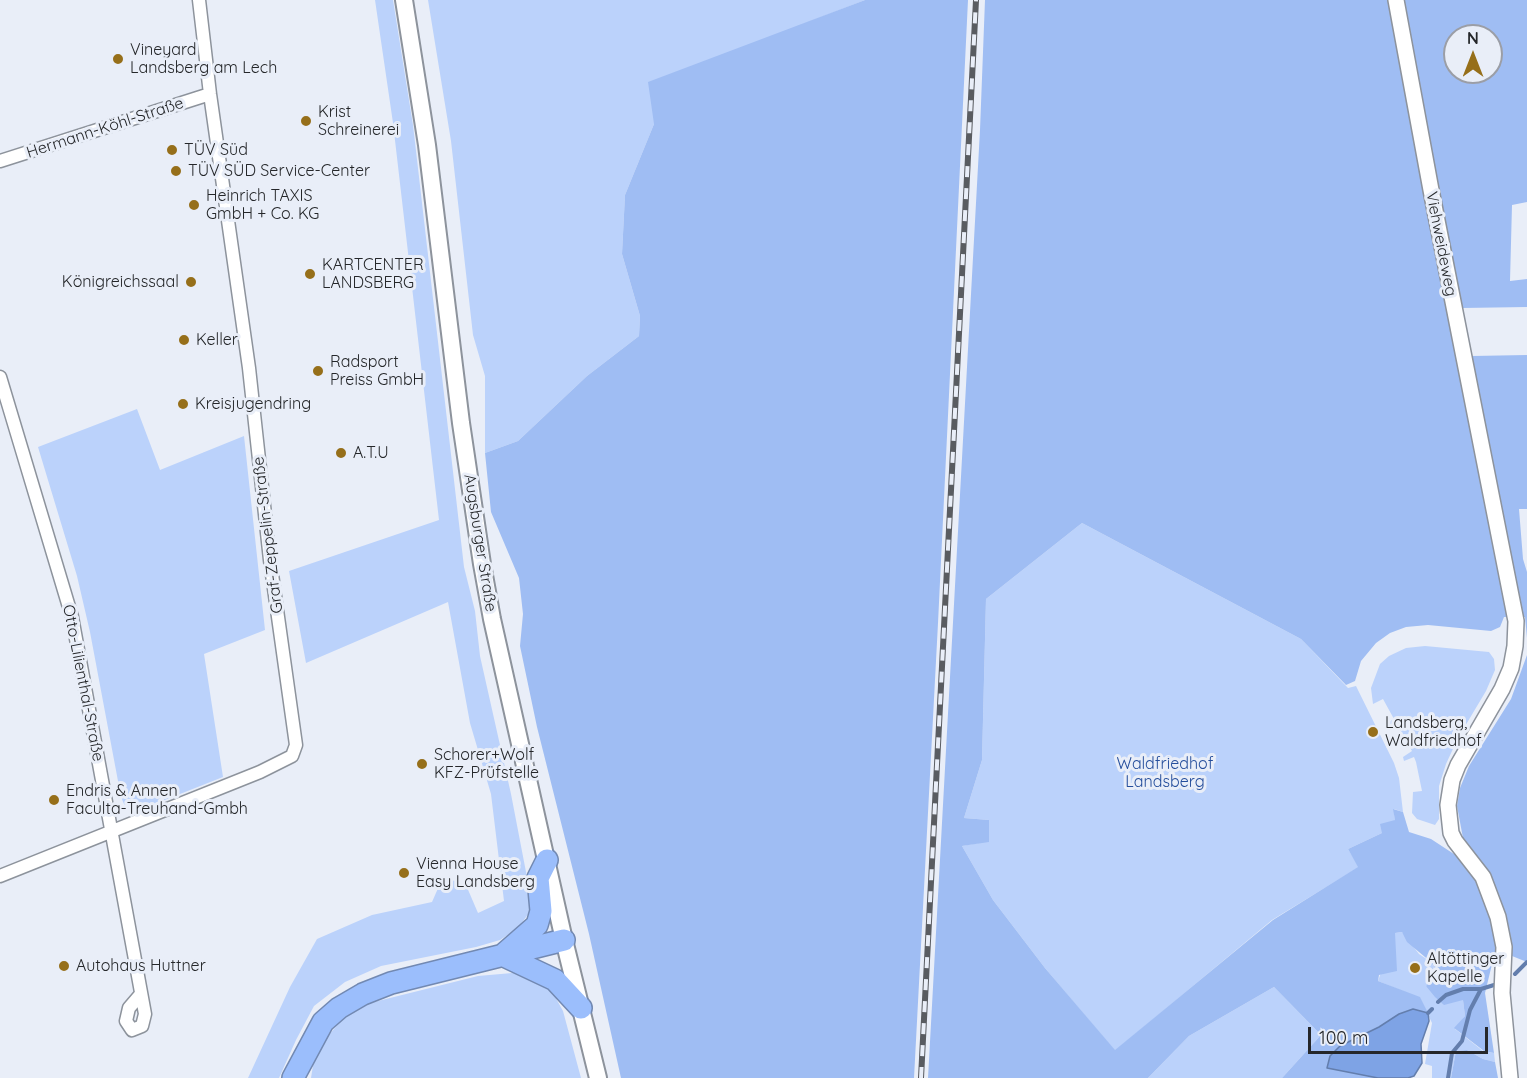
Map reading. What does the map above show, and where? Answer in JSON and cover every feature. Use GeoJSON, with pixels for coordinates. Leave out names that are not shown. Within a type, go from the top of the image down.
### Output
{"type":"FeatureCollection","features":[{"type":"Feature","properties":{"kind":"highway"},"geometry":{"type":"LineString","coordinates":[[502,956],[537,925],[541,911],[538,878],[547,860]]}},
{"type":"Feature","properties":{"kind":"highway"},"geometry":{"type":"LineString","coordinates":[[293,1078],[323,1022],[339,1008],[363,994],[391,983],[564,940]]}},
{"type":"Feature","properties":{"kind":"highway"},"geometry":{"type":"LineString","coordinates":[[502,956],[555,980],[581,1008]]}},
{"type":"Feature","properties":{"kind":"highway"},"geometry":{"type":"LineString","coordinates":[[304,1078],[305,1055]]}},
{"type":"Feature","properties":{"kind":"main road","name":"Augsburger Straße"},"geometry":{"type":"LineString","coordinates":[[404,0],[428,145],[461,423],[482,564],[492,619],[564,940],[598,1078]]}},
{"type":"Feature","properties":{"kind":"street","name":"Graf-Zeppelin-Straße"},"geometry":{"type":"LineString","coordinates":[[0,876],[260,772],[292,756],[296,745],[270,560],[249,368],[199,0]]}},
{"type":"Feature","properties":{"kind":"street","name":"Viehweideweg"},"geometry":{"type":"LineString","coordinates":[[1396,0],[1435,214],[1516,621],[1515,646],[1502,689],[1475,733],[1452,780],[1449,820],[1455,841],[1483,877],[1498,916],[1504,947],[1502,993],[1510,1078]]}},
{"type":"Feature","properties":{"kind":"street","name":"Hermann-Köhl-Straße"},"geometry":{"type":"LineString","coordinates":[[0,161],[210,94]]}},
{"type":"Feature","properties":{"kind":"street","name":"Otto-Lilienthal-Straße"},"geometry":{"type":"LineString","coordinates":[[0,377],[72,617],[141,994]]}},
{"type":"Feature","properties":{"kind":"green space"},"geometry":{"type":"Polygon","coordinates":[[[375,0],[393,0],[413,125],[464,567],[475,611],[480,656],[511,794],[531,898],[529,913],[518,928],[500,940],[381,966],[345,982],[314,1006],[279,1078],[248,1078],[290,987],[317,939],[372,915],[432,902],[443,877],[466,885],[478,913],[504,901],[491,794],[470,723],[448,602],[306,663],[289,571],[439,520],[393,123],[375,0]]]}},
{"type":"Feature","properties":{"kind":"green space"},"geometry":{"type":"Polygon","coordinates":[[[428,0],[865,0],[788,30],[654,124],[625,195],[622,254],[640,316],[639,336],[587,376],[518,441],[485,453],[485,376],[473,335],[451,141],[428,0]]]}},
{"type":"Feature","properties":{"kind":"green space"},"geometry":{"type":"Polygon","coordinates":[[[137,409],[160,470],[244,436],[265,630],[204,654],[223,777],[142,809],[132,810],[124,804],[121,797],[90,632],[77,576],[38,447],[137,409]]]}},
{"type":"Feature","properties":{"kind":"green space","name":"Waldfriedhof Landsberg"},"geometry":{"type":"Polygon","coordinates":[[[1082,523],[1301,639],[1348,688],[1356,686],[1394,763],[1399,778],[1403,812],[1394,809],[1395,820],[1382,833],[1348,849],[1359,867],[1272,920],[1115,1051],[1045,968],[993,900],[962,846],[989,841],[989,820],[964,818],[982,760],[986,599],[1082,523]]]}},
{"type":"Feature","properties":{"kind":"green space"},"geometry":{"type":"Polygon","coordinates":[[[1425,646],[1489,652],[1494,659],[1495,670],[1446,764],[1439,786],[1439,819],[1435,825],[1417,819],[1412,813],[1413,792],[1422,791],[1416,762],[1414,757],[1404,761],[1403,757],[1412,751],[1396,723],[1386,728],[1385,724],[1394,719],[1383,699],[1373,704],[1371,688],[1380,664],[1389,656],[1406,648],[1425,646]]]}},
{"type":"Feature","properties":{"kind":"green space"},"geometry":{"type":"Polygon","coordinates":[[[1402,932],[1419,954],[1431,962],[1436,972],[1426,986],[1463,1000],[1465,1016],[1455,1029],[1483,1051],[1494,1053],[1495,1062],[1483,1059],[1467,1050],[1456,1051],[1451,1078],[1432,1078],[1432,1066],[1425,1064],[1432,1023],[1420,998],[1378,981],[1395,933],[1402,932]]]}},
{"type":"Feature","properties":{"kind":"green space"},"geometry":{"type":"Polygon","coordinates":[[[524,972],[543,982],[553,993],[563,1011],[581,1078],[311,1078],[314,1059],[321,1044],[346,1015],[366,1004],[478,976],[524,972]]]}},
{"type":"Feature","properties":{"kind":"green space"},"geometry":{"type":"Polygon","coordinates":[[[1274,987],[1321,1035],[1282,1078],[1148,1078],[1189,1036],[1274,987]]]}},
{"type":"Feature","properties":{"kind":"shaded area"},"geometry":{"type":"Polygon","coordinates":[[[865,0],[968,0],[914,1078],[621,1078],[589,934],[537,727],[520,646],[523,614],[519,578],[491,512],[485,453],[518,441],[587,376],[639,336],[640,316],[622,254],[625,195],[654,124],[648,82],[865,0]]]}},
{"type":"Feature","properties":{"kind":"shaded area"},"geometry":{"type":"Polygon","coordinates":[[[985,0],[1527,0],[1527,202],[1512,205],[1510,281],[1527,279],[1527,307],[1462,308],[1472,356],[1527,355],[1527,509],[1519,509],[1523,559],[1527,572],[1527,638],[1525,617],[1504,617],[1500,627],[1491,631],[1428,625],[1406,627],[1390,633],[1376,643],[1361,661],[1355,681],[1346,685],[1301,639],[1082,523],[986,599],[982,760],[964,818],[989,820],[989,842],[962,846],[993,900],[1045,968],[1115,1050],[1273,920],[1358,867],[1348,849],[1382,833],[1380,824],[1395,820],[1393,809],[1403,812],[1409,832],[1431,839],[1460,858],[1474,875],[1485,901],[1498,954],[1494,956],[1485,993],[1494,1053],[1484,1051],[1454,1028],[1465,1016],[1463,1000],[1444,1005],[1435,997],[1426,986],[1436,971],[1431,962],[1407,942],[1402,932],[1395,933],[1397,971],[1379,975],[1378,981],[1420,997],[1428,1013],[1413,1009],[1399,1014],[1327,1067],[1378,1078],[1282,1078],[1321,1035],[1274,987],[1189,1036],[1148,1078],[928,1078],[980,130],[985,0]]]}},
{"type":"Feature","properties":{"kind":"shaded area"},"geometry":{"type":"Polygon","coordinates":[[[1527,655],[1527,962],[1512,956],[1506,917],[1487,872],[1463,838],[1457,806],[1460,788],[1469,766],[1511,699],[1527,655]]]}},
{"type":"Feature","properties":{"kind":"shaded area"},"geometry":{"type":"Polygon","coordinates":[[[1413,1009],[1428,1013],[1429,1021],[1421,1044],[1422,1063],[1414,1076],[1378,1078],[1327,1068],[1330,1056],[1340,1046],[1379,1027],[1399,1014],[1413,1009]]]}},
{"type":"Feature","properties":{"kind":"shaded area"},"geometry":{"type":"Polygon","coordinates":[[[1467,1050],[1483,1059],[1495,1062],[1498,1078],[1451,1078],[1456,1051],[1467,1050]]]}},
{"type":"Feature","properties":{"kind":"waterway"},"geometry":{"type":"LineString","coordinates":[[1515,974],[1527,962]]}},
{"type":"Feature","properties":{"kind":"waterway"},"geometry":{"type":"LineString","coordinates":[[1448,1078],[1452,1053],[1462,1041],[1470,1010],[1481,989],[1494,985]]}},
{"type":"Feature","properties":{"kind":"waterway"},"geometry":{"type":"LineString","coordinates":[[1438,1002],[1446,995],[1463,989],[1481,989]]}},
{"type":"Feature","properties":{"kind":"waterway"},"geometry":{"type":"LineString","coordinates":[[1428,1013],[1432,1009]]}},
{"type":"Feature","properties":{"kind":"railway"},"geometry":{"type":"LineString","coordinates":[[921,1078],[976,0]]}},
{"type":"Feature","properties":{"kind":"place","name":"Vineyard Landsberg am Lech"},"geometry":{"type":"Point","coordinates":[118,59]}},
{"type":"Feature","properties":{"kind":"place","name":"Krist Schreinerei"},"geometry":{"type":"Point","coordinates":[306,121]}},
{"type":"Feature","properties":{"kind":"place","name":"TÜV Süd"},"geometry":{"type":"Point","coordinates":[172,150]}},
{"type":"Feature","properties":{"kind":"place","name":"TÜV SÜD Service-Center"},"geometry":{"type":"Point","coordinates":[176,171]}},
{"type":"Feature","properties":{"kind":"place","name":"Heinrich TAXIS GmbH + Co. KG"},"geometry":{"type":"Point","coordinates":[194,205]}},
{"type":"Feature","properties":{"kind":"place","name":"KARTCENTER LANDSBERG"},"geometry":{"type":"Point","coordinates":[310,274]}},
{"type":"Feature","properties":{"kind":"place","name":"Königreichssaal"},"geometry":{"type":"Point","coordinates":[191,282]}},
{"type":"Feature","properties":{"kind":"place","name":"Keller"},"geometry":{"type":"Point","coordinates":[184,340]}},
{"type":"Feature","properties":{"kind":"place","name":"Radsport Preiss GmbH"},"geometry":{"type":"Point","coordinates":[318,371]}},
{"type":"Feature","properties":{"kind":"place","name":"Kreisjugendring"},"geometry":{"type":"Point","coordinates":[183,404]}},
{"type":"Feature","properties":{"kind":"place","name":"A.T.U"},"geometry":{"type":"Point","coordinates":[341,453]}},
{"type":"Feature","properties":{"kind":"place","name":"Landsberg, Waldfriedhof"},"geometry":{"type":"Point","coordinates":[1373,732]}},
{"type":"Feature","properties":{"kind":"place","name":"Schorer+Wolf KFZ-Prüfstelle"},"geometry":{"type":"Point","coordinates":[422,764]}},
{"type":"Feature","properties":{"kind":"place","name":"Endris & Annen Faculta-Treuhand-Gmbh"},"geometry":{"type":"Point","coordinates":[54,800]}},
{"type":"Feature","properties":{"kind":"place","name":"Vienna House Easy Landsberg"},"geometry":{"type":"Point","coordinates":[404,873]}},
{"type":"Feature","properties":{"kind":"place","name":"Autohaus Huttner"},"geometry":{"type":"Point","coordinates":[64,966]}},
{"type":"Feature","properties":{"kind":"place","name":"Altöttinger Kapelle"},"geometry":{"type":"Point","coordinates":[1415,968]}}]}
